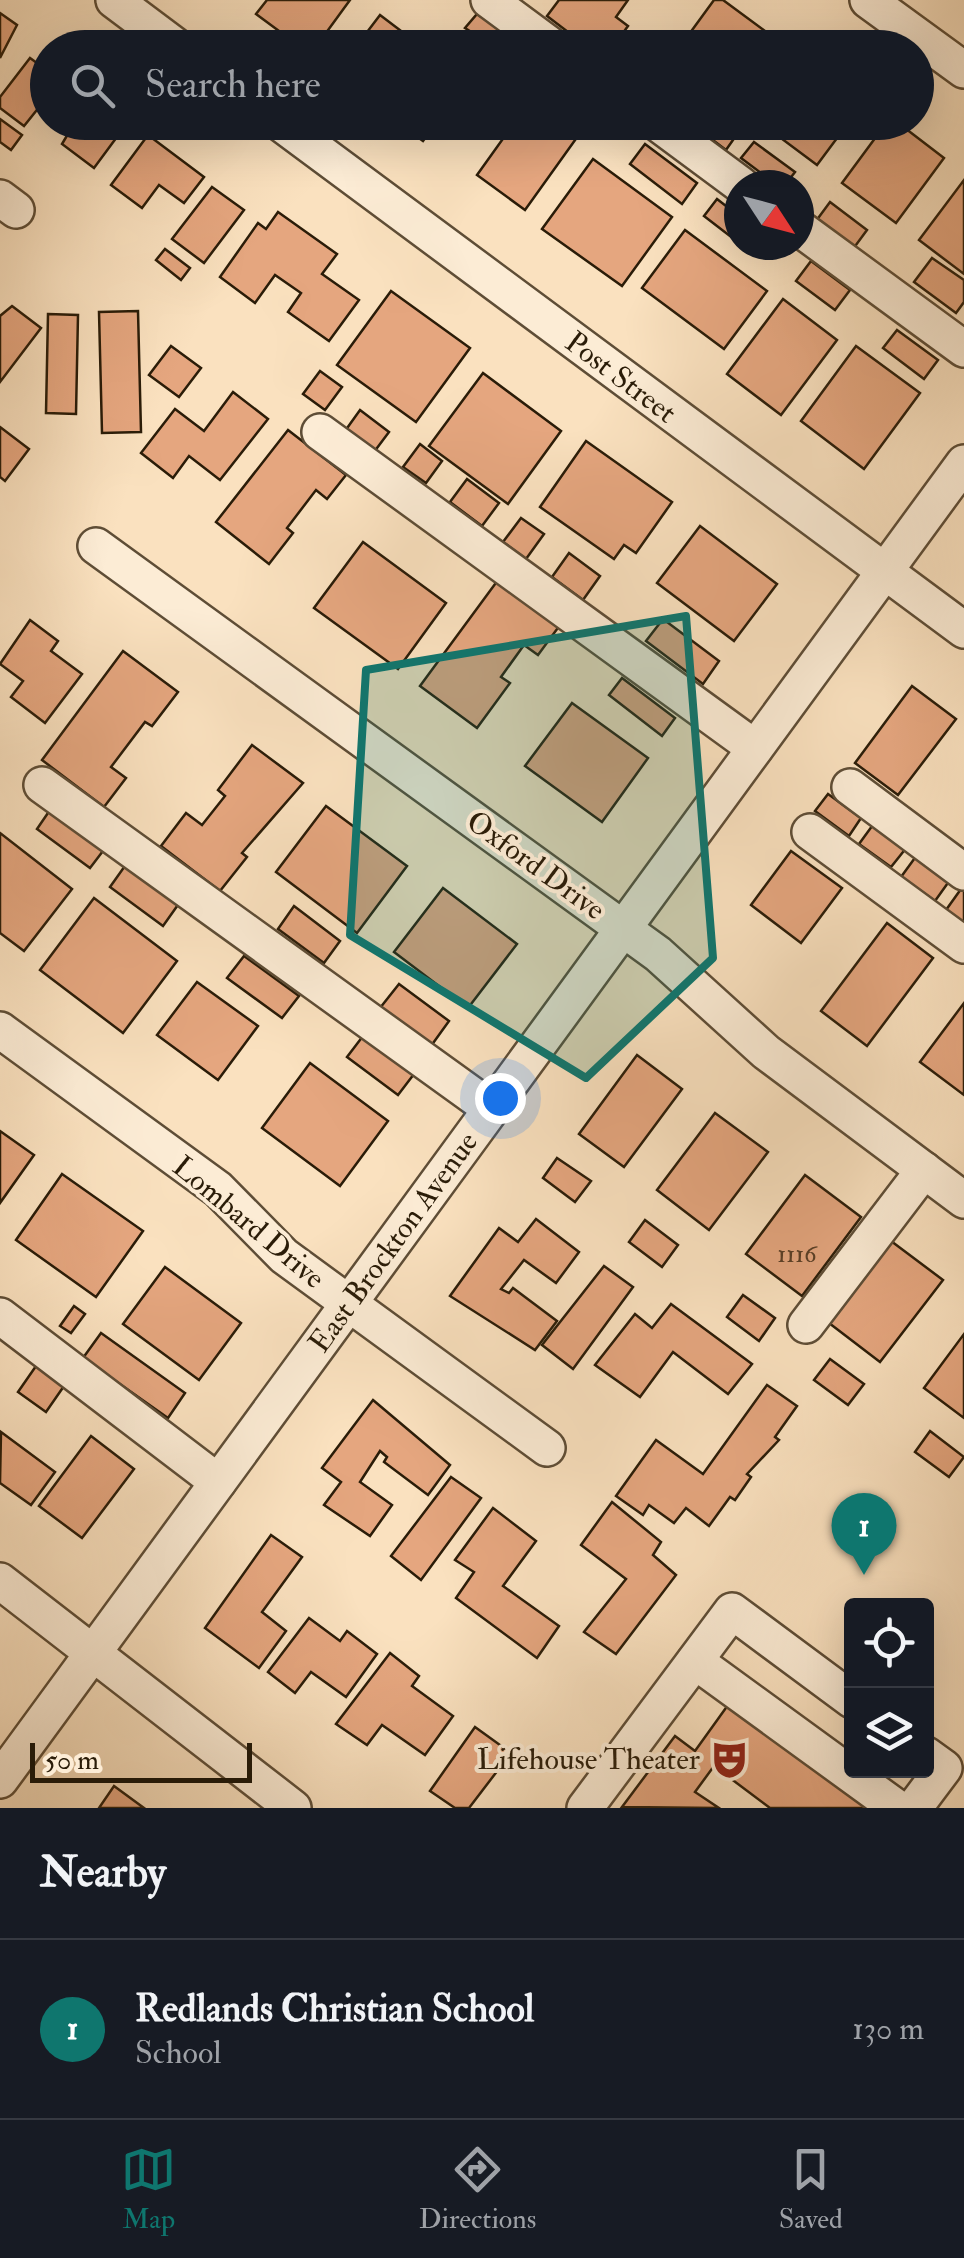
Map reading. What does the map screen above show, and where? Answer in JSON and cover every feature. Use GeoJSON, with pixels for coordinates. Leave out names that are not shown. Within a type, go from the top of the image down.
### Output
{"type":"FeatureCollection","features":[{"type":"Feature","properties":{"kind":"street"},"geometry":{"type":"LineString","coordinates":[[114,0],[154,30]]}},
{"type":"Feature","properties":{"kind":"street"},"geometry":{"type":"LineString","coordinates":[[489,0],[530,30]]}},
{"type":"Feature","properties":{"kind":"street"},"geometry":{"type":"LineString","coordinates":[[868,0],[909,30]]}},
{"type":"Feature","properties":{"kind":"street"},"geometry":{"type":"LineString","coordinates":[[934,48],[964,70]]}},
{"type":"Feature","properties":{"kind":"street","name":"Post Street"},"geometry":{"type":"LineString","coordinates":[[303,140],[964,630]]}},
{"type":"Feature","properties":{"kind":"street"},"geometry":{"type":"LineString","coordinates":[[680,140],[724,172]]}},
{"type":"Feature","properties":{"kind":"street"},"geometry":{"type":"LineString","coordinates":[[814,239],[964,349]]}},
{"type":"Feature","properties":{"kind":"street"},"geometry":{"type":"LineString","coordinates":[[320,432],[755,748]]}},
{"type":"Feature","properties":{"kind":"street","name":"East Brockton Avenue"},"geometry":{"type":"LineString","coordinates":[[0,1780],[964,463]]}},
{"type":"Feature","properties":{"kind":"street","name":"Oxford Drive"},"geometry":{"type":"LineString","coordinates":[[96,546],[624,929],[688,979],[766,1052],[950,1180]]}},
{"type":"Feature","properties":{"kind":"street"},"geometry":{"type":"LineString","coordinates":[[42,785],[490,1108]]}},
{"type":"Feature","properties":{"kind":"street"},"geometry":{"type":"LineString","coordinates":[[850,787],[964,872]]}},
{"type":"Feature","properties":{"kind":"street"},"geometry":{"type":"LineString","coordinates":[[810,832],[964,945]]}},
{"type":"Feature","properties":{"kind":"street","name":"Lombard Drive"},"geometry":{"type":"LineString","coordinates":[[0,1030],[218,1190],[284,1256],[348,1305],[547,1448]]}},
{"type":"Feature","properties":{"kind":"street"},"geometry":{"type":"LineString","coordinates":[[806,1325],[950,1180]]}},
{"type":"Feature","properties":{"kind":"street"},"geometry":{"type":"LineString","coordinates":[[0,1316],[218,1482]]}},
{"type":"Feature","properties":{"kind":"street"},"geometry":{"type":"LineString","coordinates":[[0,1581],[293,1808]]}},
{"type":"Feature","properties":{"kind":"street"},"geometry":{"type":"LineString","coordinates":[[585,1808],[732,1611],[844,1694]]}},
{"type":"Feature","properties":{"kind":"street"},"geometry":{"type":"LineString","coordinates":[[694,1661],[896,1808]]}},
{"type":"Feature","properties":{"kind":"street"},"geometry":{"type":"LineString","coordinates":[[914,1808],[944,1768],[934,1761]]}},
{"type":"Feature","properties":{"kind":"highlighted area"},"geometry":{"type":"Polygon","coordinates":[[[686,616],[713,958],[586,1078],[350,935],[366,670],[686,616]]]}},
{"type":"Feature","properties":{"kind":"building"},"geometry":{"type":"Polygon","coordinates":[[[267,0],[350,0],[328,30],[278,30],[256,14],[267,0]]]}},
{"type":"Feature","properties":{"kind":"building"},"geometry":{"type":"Polygon","coordinates":[[[559,0],[628,0],[616,17],[628,26],[625,30],[565,30],[547,16],[559,0]]]}},
{"type":"Feature","properties":{"kind":"building"},"geometry":{"type":"Polygon","coordinates":[[[714,0],[723,0],[764,30],[692,30],[714,0]]]}},
{"type":"Feature","properties":{"kind":"building"},"geometry":{"type":"Polygon","coordinates":[[[0,13],[17,25],[0,58],[0,13]]]}},
{"type":"Feature","properties":{"kind":"building"},"geometry":{"type":"Polygon","coordinates":[[[477,14],[501,30],[468,30],[465,28],[477,14]]]}},
{"type":"Feature","properties":{"kind":"building"},"geometry":{"type":"Polygon","coordinates":[[[380,15],[400,30],[369,30],[380,15]]]}},
{"type":"Feature","properties":{"kind":"building"},"geometry":{"type":"Polygon","coordinates":[[[30,58],[30,118],[24,126],[0,108],[0,97],[30,58]]]}},
{"type":"Feature","properties":{"kind":"building"},"geometry":{"type":"Polygon","coordinates":[[[0,119],[22,135],[11,150],[0,142],[0,119]]]}},
{"type":"Feature","properties":{"kind":"building"},"geometry":{"type":"Polygon","coordinates":[[[64,140],[115,140],[94,168],[62,144],[64,140]]]}},
{"type":"Feature","properties":{"kind":"building"},"geometry":{"type":"Polygon","coordinates":[[[144,140],[155,140],[204,177],[184,203],[159,185],[142,208],[111,185],[144,140]]]}},
{"type":"Feature","properties":{"kind":"building"},"geometry":{"type":"Polygon","coordinates":[[[502,140],[575,140],[525,210],[477,175],[502,140]]]}},
{"type":"Feature","properties":{"kind":"building"},"geometry":{"type":"Polygon","coordinates":[[[713,140],[733,140],[726,150],[713,140]]]}},
{"type":"Feature","properties":{"kind":"building"},"geometry":{"type":"Polygon","coordinates":[[[783,140],[836,140],[817,165],[783,140]]]}},
{"type":"Feature","properties":{"kind":"building"},"geometry":{"type":"Polygon","coordinates":[[[874,140],[920,140],[944,158],[896,223],[842,183],[874,140]]]}},
{"type":"Feature","properties":{"kind":"building"},"geometry":{"type":"Polygon","coordinates":[[[754,142],[792,170],[757,170],[741,158],[754,142]]]}},
{"type":"Feature","properties":{"kind":"building"},"geometry":{"type":"Polygon","coordinates":[[[645,144],[697,183],[682,204],[630,164],[645,144]]]}},
{"type":"Feature","properties":{"kind":"building"},"geometry":{"type":"Polygon","coordinates":[[[593,159],[672,217],[622,286],[542,229],[593,159]]]}},
{"type":"Feature","properties":{"kind":"building"},"geometry":{"type":"Polygon","coordinates":[[[964,180],[964,274],[919,240],[964,180]]]}},
{"type":"Feature","properties":{"kind":"building"},"geometry":{"type":"Polygon","coordinates":[[[212,187],[244,210],[204,263],[172,239],[212,187]]]}},
{"type":"Feature","properties":{"kind":"building"},"geometry":{"type":"Polygon","coordinates":[[[717,199],[724,204],[724,231],[704,216],[717,199]]]}},
{"type":"Feature","properties":{"kind":"building"},"geometry":{"type":"Polygon","coordinates":[[[830,202],[867,230],[853,249],[816,221],[830,202]]]}},
{"type":"Feature","properties":{"kind":"building"},"geometry":{"type":"Polygon","coordinates":[[[278,212],[337,254],[322,274],[359,300],[329,341],[288,312],[301,293],[275,275],[255,303],[220,277],[258,223],[266,229],[278,212]]]}},
{"type":"Feature","properties":{"kind":"building"},"geometry":{"type":"Polygon","coordinates":[[[685,230],[767,291],[724,349],[642,288],[685,230]]]}},
{"type":"Feature","properties":{"kind":"building"},"geometry":{"type":"Polygon","coordinates":[[[165,249],[190,268],[181,280],[156,260],[165,249]]]}},
{"type":"Feature","properties":{"kind":"building"},"geometry":{"type":"Polygon","coordinates":[[[932,258],[964,280],[964,302],[956,313],[914,282],[932,258]]]}},
{"type":"Feature","properties":{"kind":"building"},"geometry":{"type":"Polygon","coordinates":[[[811,261],[850,290],[835,310],[796,281],[811,261]]]}},
{"type":"Feature","properties":{"kind":"building"},"geometry":{"type":"Polygon","coordinates":[[[391,291],[470,348],[416,422],[337,365],[391,291]]]}},
{"type":"Feature","properties":{"kind":"building"},"geometry":{"type":"Polygon","coordinates":[[[783,299],[837,340],[781,415],[727,374],[783,299]]]}},
{"type":"Feature","properties":{"kind":"building"},"geometry":{"type":"Polygon","coordinates":[[[12,306],[41,328],[0,382],[0,316],[12,306]]]}},
{"type":"Feature","properties":{"kind":"building"},"geometry":{"type":"Polygon","coordinates":[[[138,311],[141,432],[102,433],[99,312],[138,311]]]}},
{"type":"Feature","properties":{"kind":"building"},"geometry":{"type":"Polygon","coordinates":[[[48,314],[78,315],[76,414],[46,413],[48,314]]]}},
{"type":"Feature","properties":{"kind":"building"},"geometry":{"type":"Polygon","coordinates":[[[897,330],[938,360],[924,379],[883,348],[897,330]]]}},
{"type":"Feature","properties":{"kind":"building"},"geometry":{"type":"Polygon","coordinates":[[[171,346],[201,368],[179,397],[149,375],[171,346]]]}},
{"type":"Feature","properties":{"kind":"building"},"geometry":{"type":"Polygon","coordinates":[[[856,346],[920,393],[864,469],[801,421],[856,346]]]}},
{"type":"Feature","properties":{"kind":"building"},"geometry":{"type":"Polygon","coordinates":[[[320,371],[342,387],[325,410],[303,394],[320,371]]]}},
{"type":"Feature","properties":{"kind":"building"},"geometry":{"type":"Polygon","coordinates":[[[483,373],[561,431],[508,504],[429,446],[483,373]]]}},
{"type":"Feature","properties":{"kind":"building"},"geometry":{"type":"Polygon","coordinates":[[[233,392],[268,419],[220,480],[189,456],[173,478],[141,453],[175,409],[204,431],[233,392]]]}},
{"type":"Feature","properties":{"kind":"building"},"geometry":{"type":"Polygon","coordinates":[[[360,410],[389,432],[374,452],[345,431],[360,410]]]}},
{"type":"Feature","properties":{"kind":"building"},"geometry":{"type":"Polygon","coordinates":[[[0,427],[29,449],[5,481],[0,477],[0,427]]]}},
{"type":"Feature","properties":{"kind":"building"},"geometry":{"type":"Polygon","coordinates":[[[288,430],[346,475],[327,499],[316,490],[287,528],[293,533],[269,564],[216,522],[288,430]]]}},
{"type":"Feature","properties":{"kind":"building"},"geometry":{"type":"Polygon","coordinates":[[[586,441],[672,502],[636,553],[624,545],[614,559],[540,507],[586,441]]]}},
{"type":"Feature","properties":{"kind":"building"},"geometry":{"type":"Polygon","coordinates":[[[420,444],[442,461],[426,483],[403,467],[420,444]]]}},
{"type":"Feature","properties":{"kind":"building"},"geometry":{"type":"Polygon","coordinates":[[[467,479],[499,503],[482,526],[450,502],[467,479]]]}},
{"type":"Feature","properties":{"kind":"building"},"geometry":{"type":"Polygon","coordinates":[[[521,518],[544,534],[526,559],[503,542],[521,518]]]}},
{"type":"Feature","properties":{"kind":"building"},"geometry":{"type":"Polygon","coordinates":[[[700,526],[777,584],[734,641],[657,583],[700,526]]]}},
{"type":"Feature","properties":{"kind":"building"},"geometry":{"type":"Polygon","coordinates":[[[363,542],[446,603],[398,669],[314,608],[363,542]]]}},
{"type":"Feature","properties":{"kind":"building"},"geometry":{"type":"Polygon","coordinates":[[[569,553],[600,576],[583,600],[552,577],[569,553]]]}},
{"type":"Feature","properties":{"kind":"building"},"geometry":{"type":"Polygon","coordinates":[[[498,580],[560,625],[538,655],[524,645],[501,677],[510,683],[477,728],[420,686],[498,580]]]}},
{"type":"Feature","properties":{"kind":"building"},"geometry":{"type":"Polygon","coordinates":[[[663,619],[719,661],[703,684],[646,641],[663,619]]]}},
{"type":"Feature","properties":{"kind":"building"},"geometry":{"type":"Polygon","coordinates":[[[30,620],[58,641],[51,651],[82,674],[45,723],[11,697],[23,681],[0,664],[30,620]]]}},
{"type":"Feature","properties":{"kind":"building"},"geometry":{"type":"Polygon","coordinates":[[[123,651],[178,692],[152,726],[145,722],[111,767],[126,778],[104,807],[42,760],[123,651]]]}},
{"type":"Feature","properties":{"kind":"building"},"geometry":{"type":"Polygon","coordinates":[[[622,678],[675,718],[662,736],[609,695],[622,678]]]}},
{"type":"Feature","properties":{"kind":"building"},"geometry":{"type":"Polygon","coordinates":[[[912,686],[956,719],[898,795],[855,763],[912,686]]]}},
{"type":"Feature","properties":{"kind":"building"},"geometry":{"type":"Polygon","coordinates":[[[572,703],[648,758],[602,822],[525,766],[572,703]]]}},
{"type":"Feature","properties":{"kind":"building"},"geometry":{"type":"Polygon","coordinates":[[[252,745],[303,783],[242,853],[247,857],[220,891],[161,846],[186,813],[202,825],[225,796],[218,790],[252,745]]]}},
{"type":"Feature","properties":{"kind":"building"},"geometry":{"type":"Polygon","coordinates":[[[828,794],[861,818],[849,836],[815,811],[828,794]]]}},
{"type":"Feature","properties":{"kind":"building"},"geometry":{"type":"Polygon","coordinates":[[[326,806],[407,866],[357,933],[276,872],[326,806]]]}},
{"type":"Feature","properties":{"kind":"building"},"geometry":{"type":"Polygon","coordinates":[[[52,807],[106,847],[90,868],[37,829],[52,807]]]}},
{"type":"Feature","properties":{"kind":"building"},"geometry":{"type":"Polygon","coordinates":[[[875,822],[907,847],[891,867],[859,844],[875,822]]]}},
{"type":"Feature","properties":{"kind":"building"},"geometry":{"type":"Polygon","coordinates":[[[0,833],[72,889],[24,951],[0,933],[0,833]]]}},
{"type":"Feature","properties":{"kind":"building"},"geometry":{"type":"Polygon","coordinates":[[[791,851],[842,888],[801,943],[751,905],[791,851]]]}},
{"type":"Feature","properties":{"kind":"building"},"geometry":{"type":"Polygon","coordinates":[[[917,855],[950,880],[935,901],[901,877],[917,855]]]}},
{"type":"Feature","properties":{"kind":"building"},"geometry":{"type":"Polygon","coordinates":[[[127,863],[180,902],[163,926],[110,887],[127,863]]]}},
{"type":"Feature","properties":{"kind":"building"},"geometry":{"type":"Polygon","coordinates":[[[443,888],[517,944],[468,1008],[394,952],[443,888]]]}},
{"type":"Feature","properties":{"kind":"building"},"geometry":{"type":"Polygon","coordinates":[[[961,889],[964,891],[964,923],[946,910],[961,889]]]}},
{"type":"Feature","properties":{"kind":"building"},"geometry":{"type":"Polygon","coordinates":[[[94,898],[177,961],[123,1033],[40,970],[94,898]]]}},
{"type":"Feature","properties":{"kind":"building"},"geometry":{"type":"Polygon","coordinates":[[[294,906],[340,941],[324,963],[278,929],[294,906]]]}},
{"type":"Feature","properties":{"kind":"building"},"geometry":{"type":"Polygon","coordinates":[[[887,923],[933,958],[867,1046],[821,1011],[887,923]]]}},
{"type":"Feature","properties":{"kind":"building"},"geometry":{"type":"Polygon","coordinates":[[[244,956],[299,996],[282,1018],[227,978],[244,956]]]}},
{"type":"Feature","properties":{"kind":"building"},"geometry":{"type":"Polygon","coordinates":[[[197,982],[258,1026],[218,1080],[157,1035],[197,982]]]}},
{"type":"Feature","properties":{"kind":"building"},"geometry":{"type":"Polygon","coordinates":[[[399,984],[449,1021],[431,1046],[380,1008],[399,984]]]}},
{"type":"Feature","properties":{"kind":"building"},"geometry":{"type":"Polygon","coordinates":[[[964,1003],[964,1095],[920,1062],[964,1003]]]}},
{"type":"Feature","properties":{"kind":"building"},"geometry":{"type":"Polygon","coordinates":[[[363,1036],[414,1074],[398,1095],[347,1057],[363,1036]]]}},
{"type":"Feature","properties":{"kind":"building"},"geometry":{"type":"Polygon","coordinates":[[[637,1055],[682,1089],[624,1167],[579,1134],[637,1055]]]}},
{"type":"Feature","properties":{"kind":"building"},"geometry":{"type":"Polygon","coordinates":[[[310,1063],[388,1121],[340,1186],[262,1128],[310,1063]]]}},
{"type":"Feature","properties":{"kind":"building"},"geometry":{"type":"Polygon","coordinates":[[[715,1113],[768,1152],[709,1230],[657,1190],[715,1113]]]}},
{"type":"Feature","properties":{"kind":"building"},"geometry":{"type":"Polygon","coordinates":[[[0,1131],[34,1155],[0,1203],[0,1131]]]}},
{"type":"Feature","properties":{"kind":"building"},"geometry":{"type":"Polygon","coordinates":[[[557,1158],[591,1181],[575,1202],[543,1178],[557,1158]]]}},
{"type":"Feature","properties":{"kind":"building"},"geometry":{"type":"Polygon","coordinates":[[[62,1174],[143,1231],[96,1297],[16,1240],[62,1174]]]}},
{"type":"Feature","properties":{"kind":"building"},"geometry":{"type":"Polygon","coordinates":[[[805,1175],[861,1217],[802,1296],[746,1254],[805,1175]]]}},
{"type":"Feature","properties":{"kind":"building"},"geometry":{"type":"Polygon","coordinates":[[[536,1219],[579,1252],[556,1283],[524,1260],[501,1289],[509,1293],[513,1288],[557,1321],[535,1350],[450,1296],[499,1228],[518,1242],[536,1219]]]}},
{"type":"Feature","properties":{"kind":"building"},"geometry":{"type":"Polygon","coordinates":[[[645,1220],[678,1245],[662,1267],[629,1242],[645,1220]]]}},
{"type":"Feature","properties":{"kind":"building"},"geometry":{"type":"Polygon","coordinates":[[[891,1241],[943,1280],[880,1362],[829,1323],[891,1241]]]}},
{"type":"Feature","properties":{"kind":"building"},"geometry":{"type":"Polygon","coordinates":[[[604,1266],[633,1287],[573,1369],[542,1345],[604,1266]]]}},
{"type":"Feature","properties":{"kind":"building"},"geometry":{"type":"Polygon","coordinates":[[[165,1267],[241,1323],[199,1380],[123,1324],[165,1267]]]}},
{"type":"Feature","properties":{"kind":"building"},"geometry":{"type":"Polygon","coordinates":[[[743,1295],[775,1318],[759,1341],[727,1317],[743,1295]]]}},
{"type":"Feature","properties":{"kind":"building"},"geometry":{"type":"Polygon","coordinates":[[[671,1304],[752,1364],[728,1394],[673,1352],[640,1397],[595,1365],[635,1314],[652,1328],[671,1304]]]}},
{"type":"Feature","properties":{"kind":"building"},"geometry":{"type":"Polygon","coordinates":[[[74,1306],[85,1314],[71,1333],[60,1326],[74,1306]]]}},
{"type":"Feature","properties":{"kind":"building"},"geometry":{"type":"Polygon","coordinates":[[[101,1333],[185,1393],[168,1418],[83,1358],[101,1333]]]}},
{"type":"Feature","properties":{"kind":"building"},"geometry":{"type":"Polygon","coordinates":[[[964,1334],[964,1418],[924,1388],[964,1334]]]}},
{"type":"Feature","properties":{"kind":"building"},"geometry":{"type":"Polygon","coordinates":[[[830,1359],[864,1384],[848,1405],[814,1380],[830,1359]]]}},
{"type":"Feature","properties":{"kind":"building"},"geometry":{"type":"Polygon","coordinates":[[[36,1366],[64,1386],[46,1412],[18,1392],[36,1366]]]}},
{"type":"Feature","properties":{"kind":"building"},"geometry":{"type":"Polygon","coordinates":[[[767,1385],[797,1406],[775,1437],[779,1440],[747,1474],[751,1477],[735,1500],[730,1497],[709,1526],[686,1508],[674,1523],[649,1505],[643,1515],[616,1496],[656,1440],[703,1474],[767,1385]]]}},
{"type":"Feature","properties":{"kind":"building"},"geometry":{"type":"Polygon","coordinates":[[[373,1400],[450,1465],[428,1495],[384,1462],[387,1457],[380,1451],[360,1482],[392,1505],[370,1536],[324,1505],[341,1482],[322,1468],[373,1400]]]}},
{"type":"Feature","properties":{"kind":"building"},"geometry":{"type":"Polygon","coordinates":[[[930,1431],[964,1457],[949,1477],[915,1452],[930,1431]]]}},
{"type":"Feature","properties":{"kind":"building"},"geometry":{"type":"Polygon","coordinates":[[[1,1432],[55,1472],[31,1505],[0,1483],[1,1432]]]}},
{"type":"Feature","properties":{"kind":"building"},"geometry":{"type":"Polygon","coordinates":[[[91,1436],[134,1469],[82,1538],[39,1506],[91,1436]]]}},
{"type":"Feature","properties":{"kind":"building"},"geometry":{"type":"Polygon","coordinates":[[[451,1477],[481,1498],[421,1580],[391,1556],[451,1477]]]}},
{"type":"Feature","properties":{"kind":"building"},"geometry":{"type":"Polygon","coordinates":[[[612,1502],[661,1542],[653,1555],[676,1575],[616,1654],[584,1632],[626,1579],[581,1545],[612,1502]]]}},
{"type":"Feature","properties":{"kind":"building"},"geometry":{"type":"Polygon","coordinates":[[[493,1508],[536,1541],[503,1586],[559,1626],[537,1658],[456,1598],[474,1572],[455,1560],[493,1508]]]}},
{"type":"Feature","properties":{"kind":"building"},"geometry":{"type":"Polygon","coordinates":[[[271,1535],[302,1557],[262,1612],[286,1631],[259,1668],[205,1628],[271,1535]]]}},
{"type":"Feature","properties":{"kind":"building"},"geometry":{"type":"Polygon","coordinates":[[[309,1618],[340,1641],[347,1631],[377,1654],[346,1697],[311,1672],[295,1693],[268,1672],[309,1618]]]}},
{"type":"Feature","properties":{"kind":"building"},"geometry":{"type":"Polygon","coordinates":[[[390,1653],[419,1676],[412,1686],[453,1716],[425,1755],[382,1725],[367,1745],[336,1724],[390,1653]]]}},
{"type":"Feature","properties":{"kind":"building","name":"Lifehouse Theater"},"geometry":{"type":"Polygon","coordinates":[[[728,1705],[868,1808],[770,1808],[714,1766],[695,1792],[719,1808],[622,1807],[675,1736],[695,1751],[728,1705]]]}},
{"type":"Feature","properties":{"kind":"building"},"geometry":{"type":"Polygon","coordinates":[[[475,1727],[511,1753],[469,1808],[455,1808],[430,1791],[475,1727]]]}},
{"type":"Feature","properties":{"kind":"building"},"geometry":{"type":"Polygon","coordinates":[[[114,1786],[144,1808],[99,1808],[114,1786]]]}},
{"type":"Feature","properties":{"kind":"place","name":"Redlands Christian School"},"geometry":{"type":"Point","coordinates":[864,1575]}},
{"type":"Feature","properties":{"kind":"place","name":"Lifehouse Theater"},"geometry":{"type":"Point","coordinates":[730,1759]}}]}
